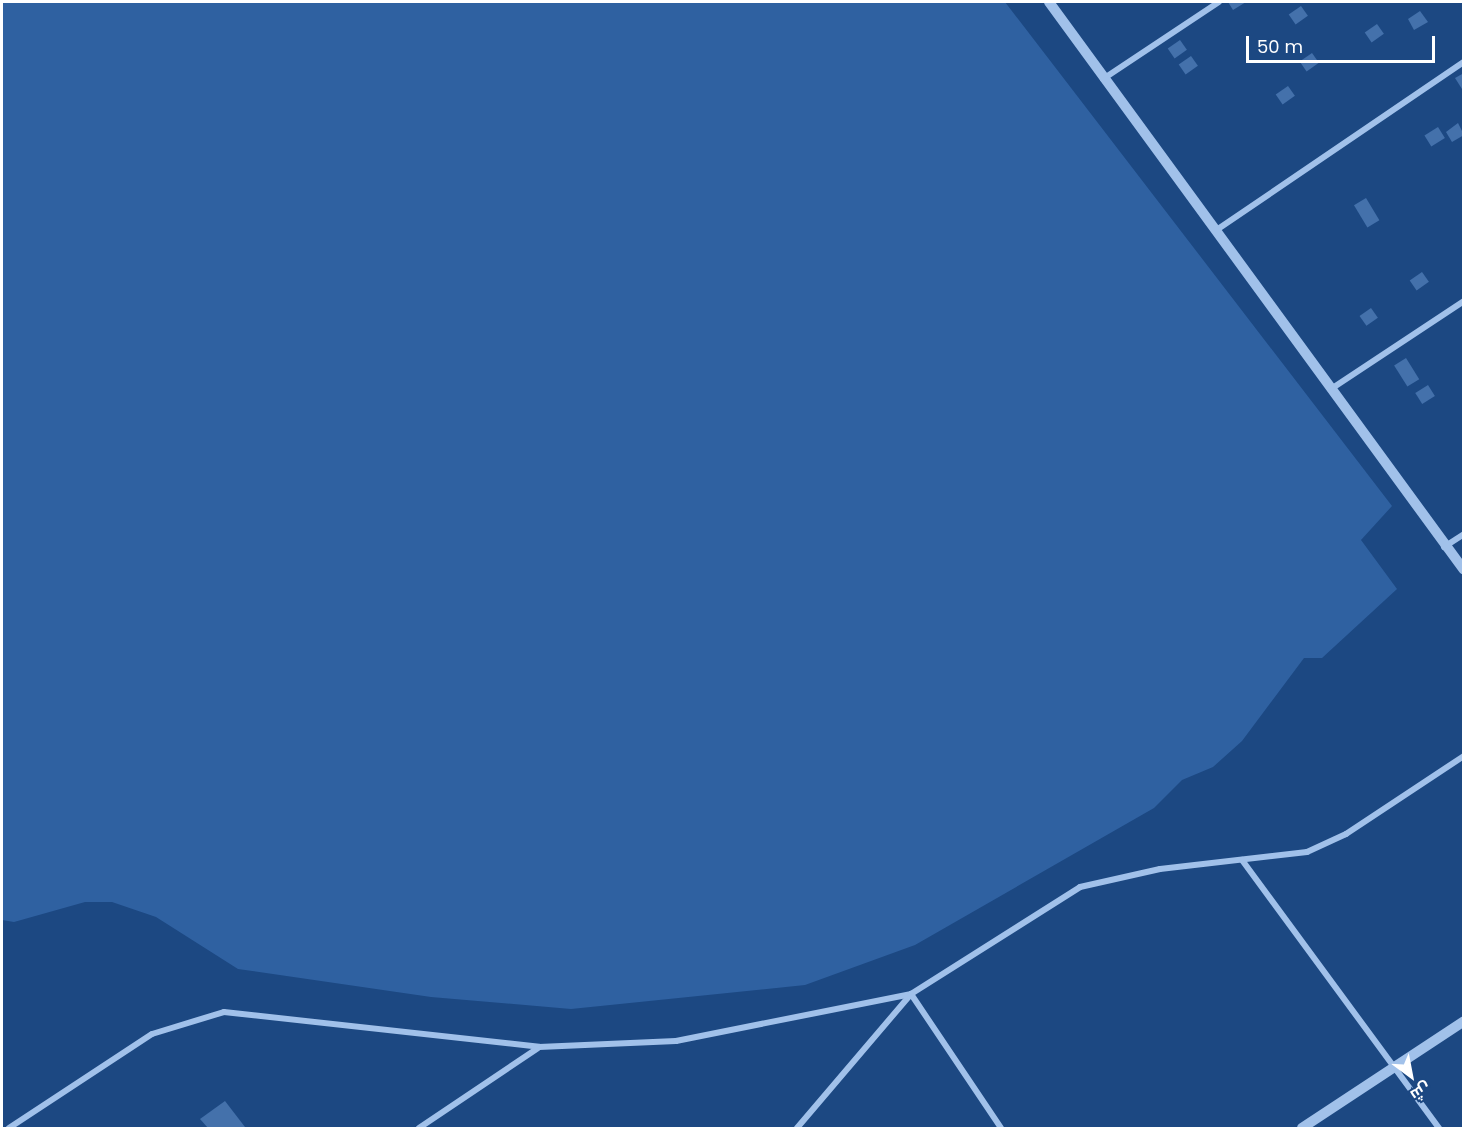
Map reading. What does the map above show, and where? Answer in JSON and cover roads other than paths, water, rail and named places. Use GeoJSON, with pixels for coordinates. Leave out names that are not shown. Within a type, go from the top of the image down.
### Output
{"type":"FeatureCollection","features":[{"type":"Feature","properties":{"kind":"street"},"geometry":{"type":"LineString","coordinates":[[1049,2],[1102,80],[1215,231],[1328,391],[1443,548],[1464,570]]}},
{"type":"Feature","properties":{"kind":"street"},"geometry":{"type":"LineString","coordinates":[[1102,80],[1218,2]]}},
{"type":"Feature","properties":{"kind":"street"},"geometry":{"type":"LineString","coordinates":[[1215,231],[1464,62]]}},
{"type":"Feature","properties":{"kind":"street"},"geometry":{"type":"LineString","coordinates":[[1328,391],[1464,301]]}},
{"type":"Feature","properties":{"kind":"street"},"geometry":{"type":"LineString","coordinates":[[1443,548],[1464,534]]}},
{"type":"Feature","properties":{"kind":"street"},"geometry":{"type":"LineString","coordinates":[[797,1128],[911,994],[1080,887],[1160,869],[1307,852],[1346,834],[1464,756]]}},
{"type":"Feature","properties":{"kind":"street"},"geometry":{"type":"LineString","coordinates":[[1242,860],[1396,1065],[1438,1128]]}},
{"type":"Feature","properties":{"kind":"street"},"geometry":{"type":"LineString","coordinates":[[9,1128],[152,1034],[224,1012],[539,1047],[676,1041],[911,994]]}},
{"type":"Feature","properties":{"kind":"street"},"geometry":{"type":"LineString","coordinates":[[911,994],[1001,1128]]}},
{"type":"Feature","properties":{"kind":"street"},"geometry":{"type":"LineString","coordinates":[[1302,1128],[1464,1021]]}},
{"type":"Feature","properties":{"kind":"street"},"geometry":{"type":"LineString","coordinates":[[419,1128],[539,1047]]}}]}
